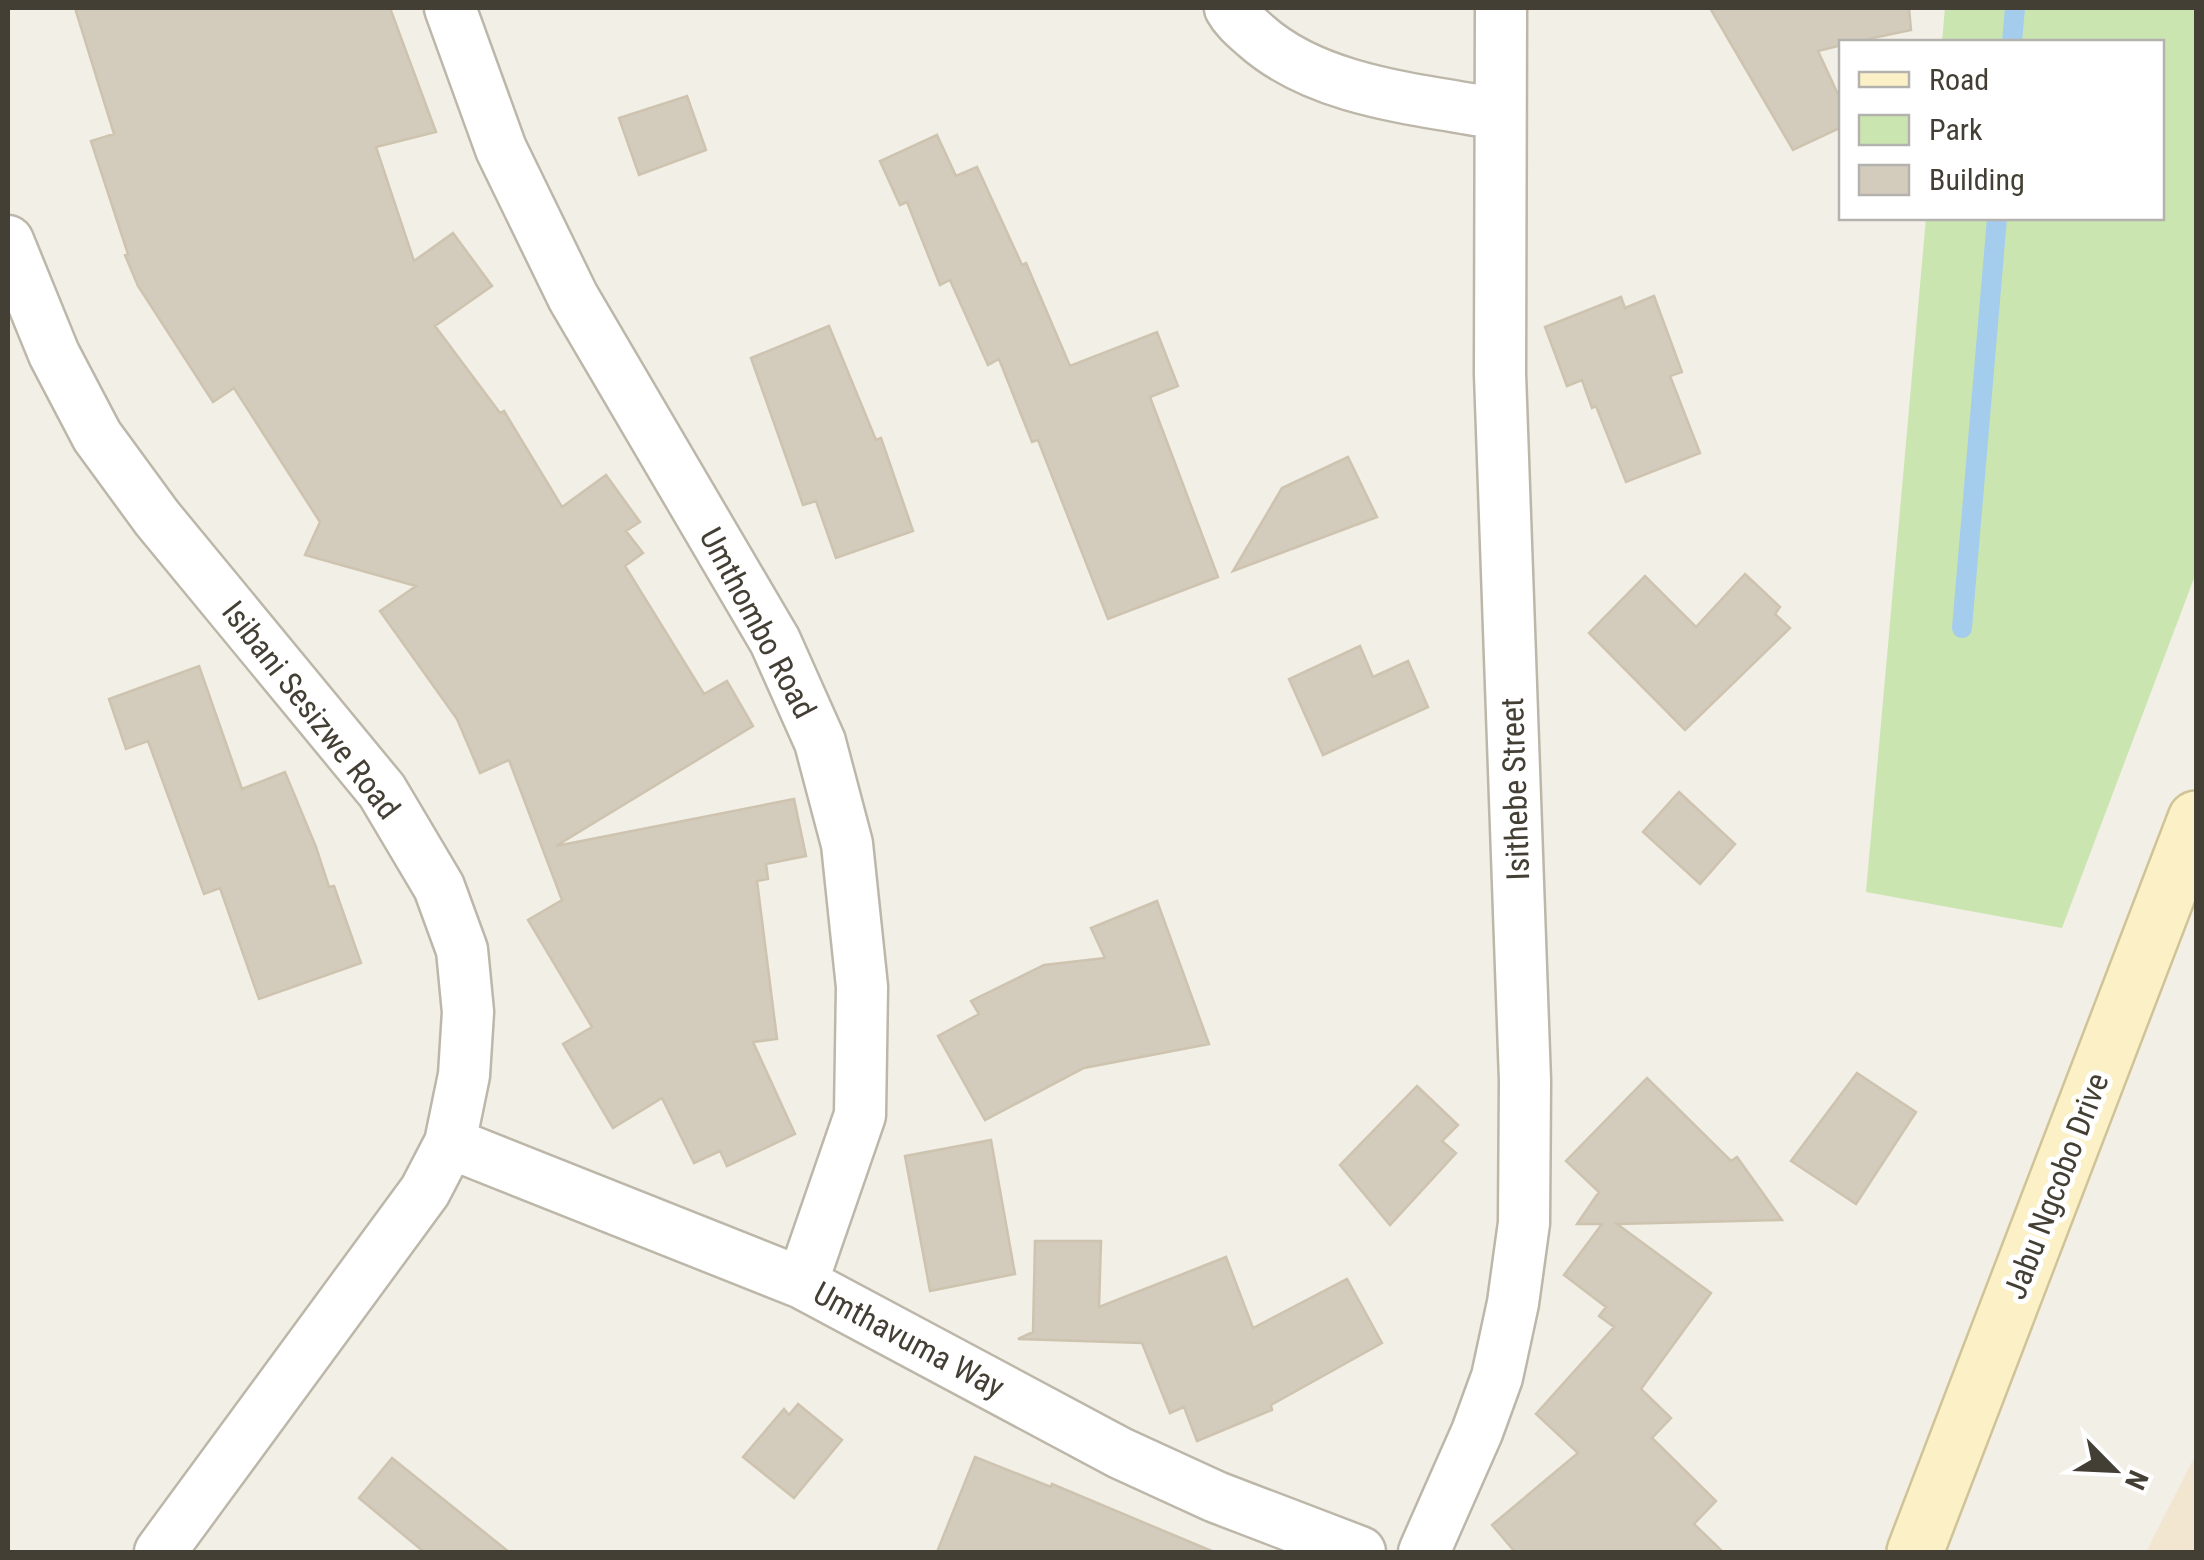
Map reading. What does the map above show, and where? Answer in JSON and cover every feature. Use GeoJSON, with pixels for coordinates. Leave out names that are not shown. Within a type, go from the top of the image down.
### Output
{"type":"FeatureCollection","features":[{"type":"Feature","properties":{"kind":"main road","name":"Jabu Ngcobo Drive"},"geometry":{"type":"LineString","coordinates":[[1915,1552],[2196,819]]}},
{"type":"Feature","properties":{"kind":"street","name":"Umthombo Road"},"geometry":{"type":"LineString","coordinates":[[450,8],[502,149],[572,298],[775,641],[820,742],[849,862],[862,987],[860,1115],[802,1283]]}},
{"type":"Feature","properties":{"kind":"street"},"geometry":{"type":"LineString","coordinates":[[1230,8],[1269,47],[1312,72],[1350,86],[1499,114]]}},
{"type":"Feature","properties":{"kind":"street","name":"Isithebe Street"},"geometry":{"type":"LineString","coordinates":[[1424,1552],[1478,1432],[1497,1377],[1514,1303],[1524,1223],[1524,1061],[1500,374],[1501,8]]}},
{"type":"Feature","properties":{"kind":"street","name":"Isibani Sesizwe Road"},"geometry":{"type":"LineString","coordinates":[[8,241],[54,354],[97,436],[157,518],[382,791],[439,887],[462,950],[468,1012],[464,1075],[450,1143],[425,1191],[160,1552]]}},
{"type":"Feature","properties":{"kind":"street","name":"Umthavuma Way"},"geometry":{"type":"LineString","coordinates":[[450,1143],[802,1283],[1120,1453],[1216,1498],[1360,1552]]}},
{"type":"Feature","properties":{"kind":"shaded area"},"geometry":{"type":"Polygon","coordinates":[[[2196,1454],[2196,1552],[2146,1552],[2196,1454]]]}},
{"type":"Feature","properties":{"kind":"green space"},"geometry":{"type":"Polygon","coordinates":[[[1945,8],[2196,8],[2196,573],[2062,928],[1866,892],[1926,220],[2164,220],[2164,40],[1942,40],[1945,8]]]}},
{"type":"Feature","properties":{"kind":"building"},"geometry":{"type":"Polygon","coordinates":[[[75,8],[390,8],[436,132],[376,147],[414,261],[453,233],[492,286],[435,326],[500,413],[504,411],[562,507],[606,475],[640,522],[626,531],[643,553],[625,566],[704,694],[727,681],[753,726],[556,846],[794,799],[806,856],[766,864],[768,879],[757,881],[777,1039],[753,1042],[795,1134],[727,1166],[720,1151],[694,1163],[662,1098],[613,1128],[563,1044],[592,1027],[528,920],[562,900],[509,760],[480,773],[457,719],[380,611],[416,586],[305,555],[320,522],[234,388],[213,402],[138,286],[91,141],[114,134],[75,8]]]}},
{"type":"Feature","properties":{"kind":"building"},"geometry":{"type":"Polygon","coordinates":[[[1710,8],[1909,8],[1911,30],[1864,40],[1839,40],[1839,46],[1818,51],[1839,96],[1839,128],[1793,150],[1710,8]]]}},
{"type":"Feature","properties":{"kind":"building"},"geometry":{"type":"Polygon","coordinates":[[[687,96],[706,150],[639,175],[619,118],[687,96]]]}},
{"type":"Feature","properties":{"kind":"building"},"geometry":{"type":"Polygon","coordinates":[[[937,135],[956,176],[977,167],[1022,265],[1026,263],[1070,366],[1157,332],[1178,386],[1150,397],[1218,577],[1108,619],[1038,440],[1032,442],[999,359],[988,365],[950,280],[940,285],[907,202],[900,205],[880,161],[937,135]]]}},
{"type":"Feature","properties":{"kind":"building"},"geometry":{"type":"Polygon","coordinates":[[[1654,296],[1682,372],[1670,376],[1700,453],[1626,482],[1596,406],[1592,408],[1582,380],[1567,386],[1545,327],[1621,297],[1625,308],[1654,296]]]}},
{"type":"Feature","properties":{"kind":"building"},"geometry":{"type":"Polygon","coordinates":[[[829,326],[876,440],[881,438],[913,531],[836,558],[816,501],[803,505],[751,358],[829,326]]]}},
{"type":"Feature","properties":{"kind":"building"},"geometry":{"type":"Polygon","coordinates":[[[1348,457],[1377,517],[1233,571],[1282,488],[1348,457]]]}},
{"type":"Feature","properties":{"kind":"building"},"geometry":{"type":"Polygon","coordinates":[[[1745,574],[1780,607],[1775,614],[1790,628],[1685,730],[1589,633],[1645,576],[1696,627],[1745,574]]]}},
{"type":"Feature","properties":{"kind":"building"},"geometry":{"type":"Polygon","coordinates":[[[1360,646],[1373,677],[1408,661],[1428,707],[1323,755],[1289,679],[1360,646]]]}},
{"type":"Feature","properties":{"kind":"building"},"geometry":{"type":"Polygon","coordinates":[[[199,666],[242,789],[285,772],[329,887],[334,886],[361,963],[259,999],[220,888],[204,894],[148,741],[126,749],[109,699],[199,666]]]}},
{"type":"Feature","properties":{"kind":"building"},"geometry":{"type":"Polygon","coordinates":[[[1679,792],[1735,844],[1700,884],[1643,832],[1679,792]]]}},
{"type":"Feature","properties":{"kind":"building"},"geometry":{"type":"Polygon","coordinates":[[[1157,901],[1209,1044],[1084,1068],[985,1120],[938,1036],[979,1014],[971,1001],[1044,965],[1105,958],[1091,928],[1157,901]]]}},
{"type":"Feature","properties":{"kind":"building"},"geometry":{"type":"Polygon","coordinates":[[[1857,1073],[1916,1112],[1856,1204],[1791,1161],[1857,1073]]]}},
{"type":"Feature","properties":{"kind":"building"},"geometry":{"type":"Polygon","coordinates":[[[1647,1078],[1731,1161],[1737,1157],[1782,1220],[1617,1224],[1711,1293],[1641,1389],[1671,1418],[1652,1438],[1716,1501],[1694,1524],[1723,1552],[1515,1552],[1492,1525],[1578,1453],[1536,1414],[1614,1327],[1599,1316],[1606,1307],[1564,1275],[1602,1224],[1577,1224],[1599,1192],[1566,1161],[1647,1078]]]}},
{"type":"Feature","properties":{"kind":"building"},"geometry":{"type":"Polygon","coordinates":[[[1417,1086],[1458,1125],[1442,1141],[1456,1153],[1390,1225],[1340,1165],[1417,1086]]]}},
{"type":"Feature","properties":{"kind":"building"},"geometry":{"type":"Polygon","coordinates":[[[991,1140],[1015,1274],[930,1291],[905,1156],[991,1140]]]}},
{"type":"Feature","properties":{"kind":"building"},"geometry":{"type":"Polygon","coordinates":[[[1035,1241],[1101,1241],[1099,1307],[1226,1257],[1253,1328],[1347,1279],[1382,1343],[1271,1405],[1272,1410],[1197,1441],[1184,1407],[1170,1413],[1142,1343],[1018,1339],[1033,1332],[1035,1241]]]}},
{"type":"Feature","properties":{"kind":"building"},"geometry":{"type":"Polygon","coordinates":[[[798,1404],[842,1440],[794,1498],[743,1457],[784,1409],[789,1415],[798,1404]]]}},
{"type":"Feature","properties":{"kind":"building"},"geometry":{"type":"Polygon","coordinates":[[[975,1457],[1051,1487],[1052,1484],[1214,1552],[937,1552],[975,1457]]]}},
{"type":"Feature","properties":{"kind":"building"},"geometry":{"type":"Polygon","coordinates":[[[392,1458],[509,1552],[424,1552],[359,1498],[392,1458]]]}},
{"type":"Feature","properties":{"kind":"waterway"},"geometry":{"type":"LineString","coordinates":[[2012,40],[2015,8]]}},
{"type":"Feature","properties":{"kind":"waterway"},"geometry":{"type":"LineString","coordinates":[[1962,628],[1997,220]]}}]}
